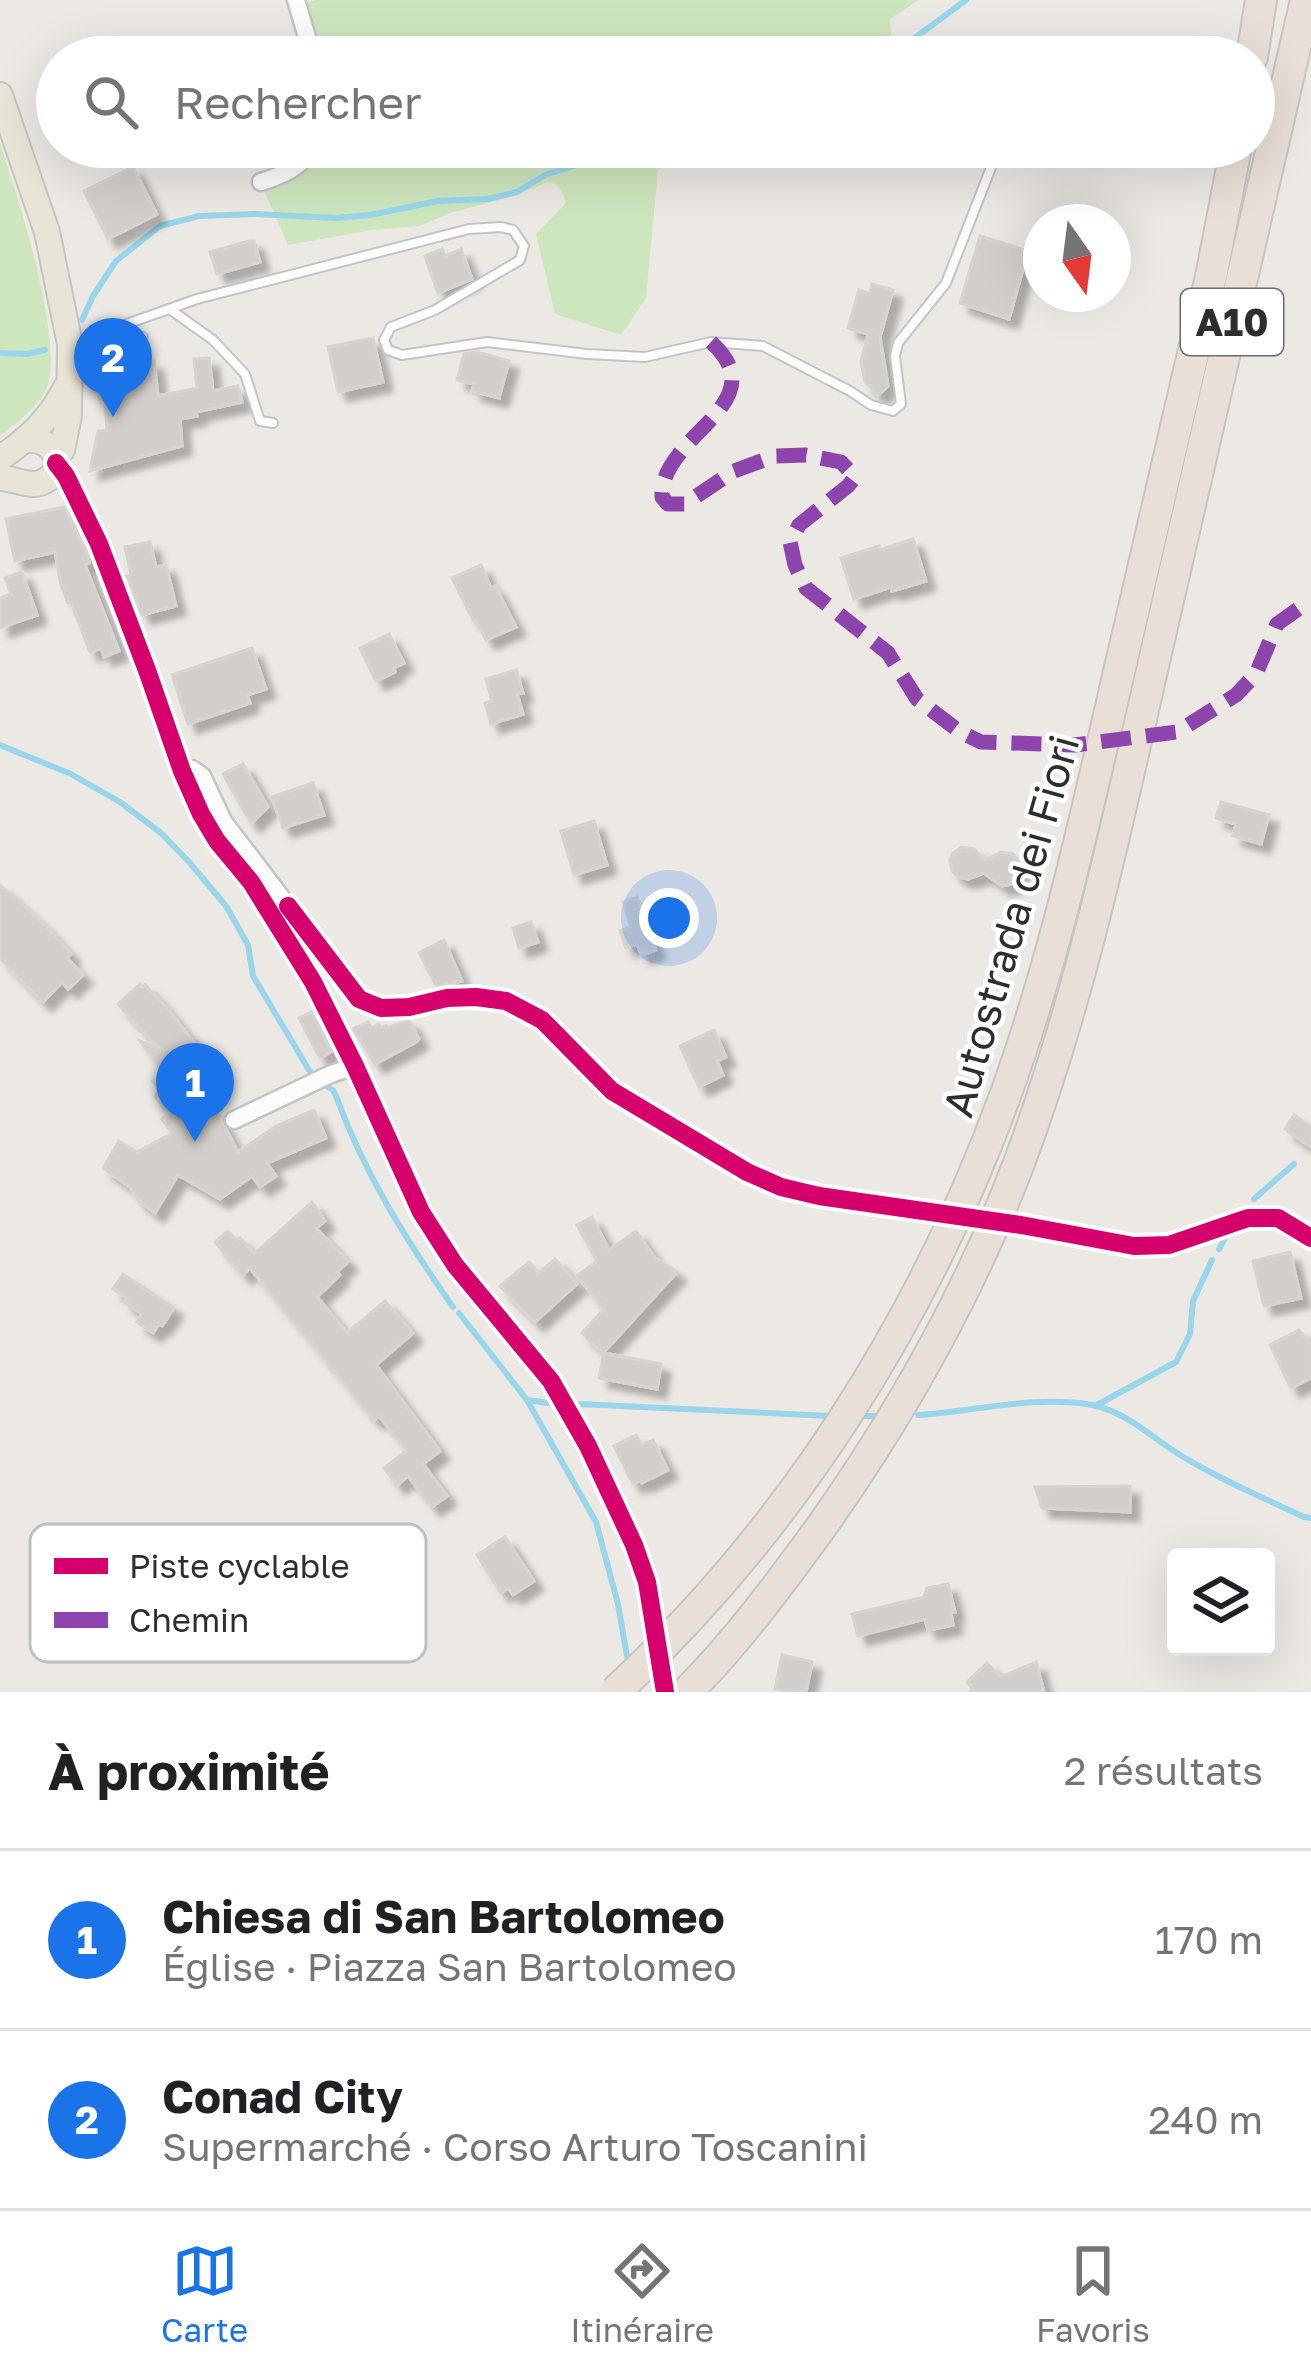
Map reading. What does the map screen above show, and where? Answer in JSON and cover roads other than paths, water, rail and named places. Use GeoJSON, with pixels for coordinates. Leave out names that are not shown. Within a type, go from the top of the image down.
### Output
{"type":"FeatureCollection","features":[{"type":"Feature","properties":{"kind":"highway"},"geometry":{"type":"LineString","coordinates":[[1255,36],[1261,0]]}},
{"type":"Feature","properties":{"kind":"highway","name":"Autostrada dei Fiori"},"geometry":{"type":"LineString","coordinates":[[1275,135],[1306,0]]}},
{"type":"Feature","properties":{"kind":"highway","name":"Autostrada dei Fiori"},"geometry":{"type":"LineString","coordinates":[[615,1692],[700,1606],[764,1530],[875,1372],[970,1187],[1051,952],[1232,168]]}},
{"type":"Feature","properties":{"kind":"highway","name":"Autostrada dei Fiori"},"geometry":{"type":"LineString","coordinates":[[687,1692],[785,1577],[865,1465],[918,1378],[974,1268],[1018,1163],[1094,918],[1267,168]]}},
{"type":"Feature","properties":{"kind":"main road"},"geometry":{"type":"LineString","coordinates":[[0,95],[47,232],[70,364],[62,449],[46,471],[22,481],[12,470],[11,455],[51,414],[70,364]]}},
{"type":"Feature","properties":{"kind":"main road"},"geometry":{"type":"LineString","coordinates":[[14,449],[41,440],[47,443],[46,471]]}},
{"type":"Feature","properties":{"kind":"main road"},"geometry":{"type":"LineString","coordinates":[[0,478],[46,471]]}},
{"type":"Feature","properties":{"kind":"street"},"geometry":{"type":"LineString","coordinates":[[296,0],[307,36]]}},
{"type":"Feature","properties":{"kind":"street"},"geometry":{"type":"LineString","coordinates":[[261,182],[295,168]]}},
{"type":"Feature","properties":{"kind":"street"},"geometry":{"type":"LineString","coordinates":[[46,471],[71,490],[99,544],[201,814],[251,881],[313,982],[421,1212],[455,1264],[551,1381],[588,1446],[647,1582],[665,1692]]}},
{"type":"Feature","properties":{"kind":"street"},"geometry":{"type":"LineString","coordinates":[[182,771],[192,769],[202,776],[223,821],[359,999],[381,1008],[447,998],[506,1001],[542,1020],[612,1090],[747,1172],[781,1187],[1135,1246],[1169,1245],[1248,1218],[1278,1219],[1311,1238]]}},
{"type":"Feature","properties":{"kind":"street"},"geometry":{"type":"LineString","coordinates":[[234,1120],[356,1066]]}},
{"type":"Feature","properties":{"kind":"lane"},"geometry":{"type":"LineString","coordinates":[[70,364],[168,309],[469,229],[501,227],[513,230],[524,246],[520,260],[435,310],[391,327],[385,335],[388,350],[402,355],[487,342],[645,358],[711,342],[763,346],[871,405],[893,411],[901,404],[895,356],[898,343],[946,283],[991,168]]}},
{"type":"Feature","properties":{"kind":"lane"},"geometry":{"type":"LineString","coordinates":[[168,309],[213,340],[245,374],[260,421],[273,422]]}},
{"type":"Feature","properties":{"kind":"lane"},"geometry":{"type":"LineString","coordinates":[[70,364],[142,337]]}},
{"type":"Feature","properties":{"kind":"waterway"},"geometry":{"type":"LineString","coordinates":[[917,36],[966,0]]}},
{"type":"Feature","properties":{"kind":"waterway"},"geometry":{"type":"LineString","coordinates":[[82,320],[116,261],[160,226],[199,216],[336,218],[438,201],[487,199],[517,192],[567,168]]}},
{"type":"Feature","properties":{"kind":"waterway"},"geometry":{"type":"LineString","coordinates":[[0,353],[45,350]]}},
{"type":"Feature","properties":{"kind":"waterway"},"geometry":{"type":"LineString","coordinates":[[0,745],[71,774],[120,802],[161,833],[226,906],[248,945],[253,976],[315,1080],[333,1090],[387,1205],[453,1307]]}},
{"type":"Feature","properties":{"kind":"waterway"},"geometry":{"type":"LineString","coordinates":[[1254,1199],[1294,1164]]}},
{"type":"Feature","properties":{"kind":"waterway"},"geometry":{"type":"LineString","coordinates":[[1219,1249],[1230,1229]]}},
{"type":"Feature","properties":{"kind":"waterway"},"geometry":{"type":"LineString","coordinates":[[1095,1406],[1176,1362],[1190,1334],[1193,1301],[1212,1260]]}},
{"type":"Feature","properties":{"kind":"waterway"},"geometry":{"type":"LineString","coordinates":[[459,1313],[527,1400],[596,1522],[628,1662]]}},
{"type":"Feature","properties":{"kind":"waterway"},"geometry":{"type":"LineString","coordinates":[[527,1400],[555,1404]]}},
{"type":"Feature","properties":{"kind":"waterway"},"geometry":{"type":"LineString","coordinates":[[918,1415],[1027,1403],[1070,1402],[1105,1408],[1210,1472],[1311,1518]]}},
{"type":"Feature","properties":{"kind":"waterway"},"geometry":{"type":"LineString","coordinates":[[579,1404],[830,1416]]}},
{"type":"Feature","properties":{"kind":"waterway"},"geometry":{"type":"LineString","coordinates":[[855,1416],[876,1416]]}},
{"type":"Feature","properties":{"kind":"place","name":"Conad City"},"geometry":{"type":"Point","coordinates":[113,417]}},
{"type":"Feature","properties":{"kind":"place","name":"Chiesa di San Bartolomeo"},"geometry":{"type":"Point","coordinates":[195,1142]}}]}
